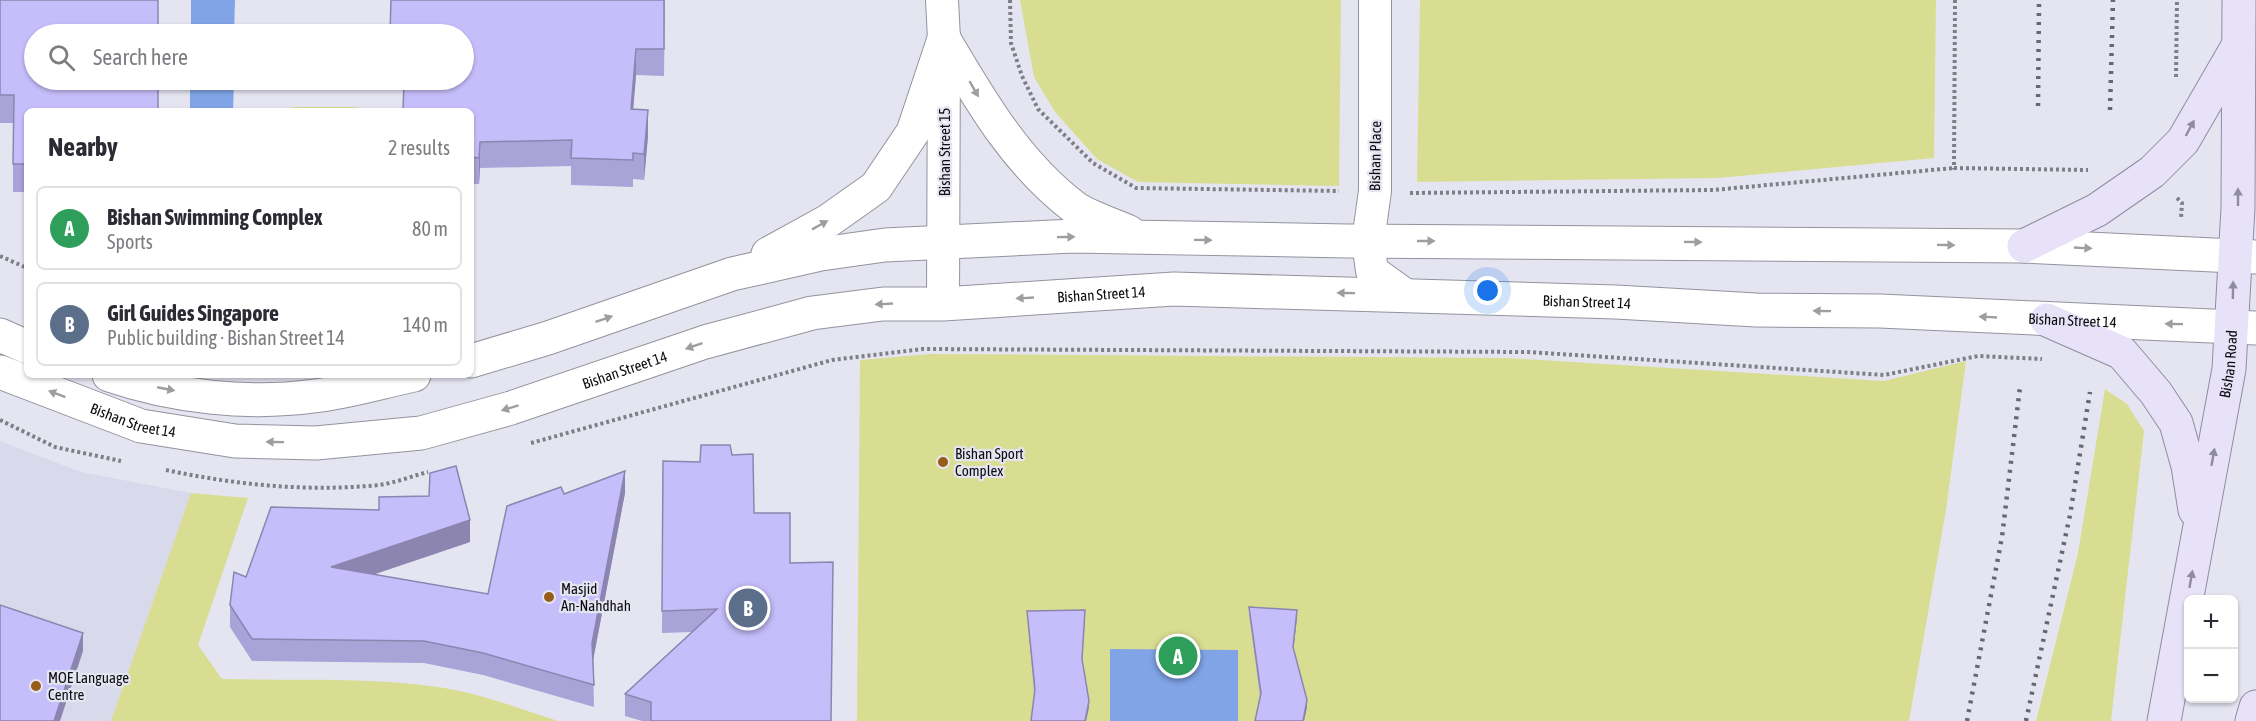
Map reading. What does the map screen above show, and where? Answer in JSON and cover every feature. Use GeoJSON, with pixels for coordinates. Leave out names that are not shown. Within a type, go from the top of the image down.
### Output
{"type":"FeatureCollection","features":[{"type":"Feature","properties":{"kind":"main road","name":"Bishan Road"},"geometry":{"type":"LineString","coordinates":[[2164,721],[2229,369],[2244,326],[2245,256],[2238,208],[2239,0]]}},
{"type":"Feature","properties":{"kind":"main road"},"geometry":{"type":"LineString","coordinates":[[2024,246],[2097,210],[2152,172],[2183,141],[2238,46]]}},
{"type":"Feature","properties":{"kind":"main road"},"geometry":{"type":"LineString","coordinates":[[2047,320],[2122,353],[2156,393],[2176,423],[2188,466],[2199,535]]}},
{"type":"Feature","properties":{"kind":"main road"},"geometry":{"type":"LineString","coordinates":[[2252,721],[2256,707]]}},
{"type":"Feature","properties":{"kind":"street","name":"Bishan Street 15"},"geometry":{"type":"LineString","coordinates":[[942,0],[944,39],[943,304]]}},
{"type":"Feature","properties":{"kind":"street","name":"Bishan Place"},"geometry":{"type":"LineString","coordinates":[[1375,0],[1375,191],[1368,241],[1372,272],[1404,294]]}},
{"type":"Feature","properties":{"kind":"street"},"geometry":{"type":"LineString","coordinates":[[944,39],[984,107],[1025,162],[1076,208],[1144,239]]}},
{"type":"Feature","properties":{"kind":"street"},"geometry":{"type":"LineString","coordinates":[[732,274],[828,222],[876,187],[913,132],[944,39]]}},
{"type":"Feature","properties":{"kind":"street"},"geometry":{"type":"LineString","coordinates":[[474,360],[559,334],[732,274],[821,254],[885,244],[1073,236],[1144,239],[2024,246],[2245,256]]}},
{"type":"Feature","properties":{"kind":"street","name":"Bishan Street 14"},"geometry":{"type":"LineString","coordinates":[[0,372],[141,426],[235,441],[316,443],[421,433],[511,408],[705,342],[812,313],[883,304],[943,304],[1174,289],[1404,294],[1756,310],[1880,311],[2047,320],[2244,326]]}},
{"type":"Feature","properties":{"kind":"street"},"geometry":{"type":"LineString","coordinates":[[0,335],[24,346]]}},
{"type":"Feature","properties":{"kind":"street"},"geometry":{"type":"LineString","coordinates":[[122,378],[197,395],[257,400],[315,396],[400,378]]}},
{"type":"Feature","properties":{"kind":"path"},"geometry":{"type":"LineString","coordinates":[[1010,0],[1011,44],[1022,76],[1038,109],[1093,162],[1136,188],[1375,191],[1713,190],[1954,168],[2097,170]]}},
{"type":"Feature","properties":{"kind":"path"},"geometry":{"type":"LineString","coordinates":[[1954,168],[1955,0]]}},
{"type":"Feature","properties":{"kind":"path"},"geometry":{"type":"LineString","coordinates":[[2176,81],[2177,0]]}},
{"type":"Feature","properties":{"kind":"path"},"geometry":{"type":"LineString","coordinates":[[0,256],[24,267]]}},
{"type":"Feature","properties":{"kind":"path"},"geometry":{"type":"LineString","coordinates":[[882,353],[962,349],[1528,352],[1884,375],[1978,356],[2043,359]]}},
{"type":"Feature","properties":{"kind":"shaded area"},"geometry":{"type":"Polygon","coordinates":[[[0,441],[81,472],[191,493],[111,721],[0,721],[0,441]]]}},
{"type":"Feature","properties":{"kind":"green space"},"geometry":{"type":"Polygon","coordinates":[[[1020,0],[1341,0],[1339,186],[1138,182],[1097,159],[1055,112],[1034,77],[1020,0]]]}},
{"type":"Feature","properties":{"kind":"green space"},"geometry":{"type":"Polygon","coordinates":[[[1420,0],[1936,0],[1934,158],[1718,178],[1417,182],[1420,0]]]}},
{"type":"Feature","properties":{"kind":"green space"},"geometry":{"type":"Polygon","coordinates":[[[292,107],[357,107],[357,108],[292,107]]]}},
{"type":"Feature","properties":{"kind":"green space"},"geometry":{"type":"Polygon","coordinates":[[[930,354],[1506,358],[1884,381],[1966,361],[1946,510],[1909,721],[857,721],[860,360],[930,354]]]}},
{"type":"Feature","properties":{"kind":"green space"},"geometry":{"type":"Polygon","coordinates":[[[2105,389],[2127,404],[2144,431],[2111,721],[2036,721],[2078,553],[2105,389]]]}},
{"type":"Feature","properties":{"kind":"green space"},"geometry":{"type":"Polygon","coordinates":[[[191,493],[248,498],[198,645],[222,679],[357,681],[438,687],[483,697],[558,721],[111,721],[191,493]]]}},
{"type":"Feature","properties":{"kind":"water"},"geometry":{"type":"Polygon","coordinates":[[[191,0],[235,0],[234,24],[191,24],[191,0]]]}},
{"type":"Feature","properties":{"kind":"water"},"geometry":{"type":"Polygon","coordinates":[[[190,90],[234,90],[233,108],[190,108],[190,90]]]}},
{"type":"Feature","properties":{"kind":"water"},"geometry":{"type":"Polygon","coordinates":[[[1110,649],[1238,650],[1238,721],[1110,721],[1110,649]]]}},
{"type":"Feature","properties":{"kind":"building"},"geometry":{"type":"Polygon","coordinates":[[[0,0],[158,0],[158,24],[24,24],[24,90],[158,90],[158,108],[24,108],[24,164],[13,164],[14,95],[0,95],[0,0]]]}},
{"type":"Feature","properties":{"kind":"building"},"geometry":{"type":"Polygon","coordinates":[[[391,0],[664,0],[664,49],[636,49],[631,109],[648,110],[644,154],[633,153],[633,160],[571,158],[572,140],[480,142],[479,158],[474,157],[474,108],[403,108],[404,90],[474,90],[474,24],[390,24],[391,0]]]}},
{"type":"Feature","properties":{"kind":"building"},"geometry":{"type":"Polygon","coordinates":[[[701,445],[730,445],[732,455],[753,454],[754,513],[790,513],[790,563],[833,562],[831,721],[651,721],[651,702],[625,694],[717,609],[662,611],[663,461],[700,462],[701,445]]]}},
{"type":"Feature","properties":{"kind":"building","name":"Masjid An-Nahdhah"},"geometry":{"type":"Polygon","coordinates":[[[456,466],[470,520],[331,567],[488,594],[507,506],[561,487],[564,494],[625,471],[592,643],[594,685],[483,653],[424,641],[252,639],[230,605],[234,572],[246,577],[271,507],[379,510],[379,497],[429,496],[430,473],[456,466]]]}},
{"type":"Feature","properties":{"kind":"building","name":"MOE Language Centre"},"geometry":{"type":"Polygon","coordinates":[[[0,605],[83,633],[54,721],[0,721],[0,605]]]}},
{"type":"Feature","properties":{"kind":"building"},"geometry":{"type":"Polygon","coordinates":[[[1249,607],[1297,610],[1293,647],[1307,700],[1303,721],[1255,721],[1261,693],[1249,607]]]}},
{"type":"Feature","properties":{"kind":"building"},"geometry":{"type":"Polygon","coordinates":[[[1085,610],[1082,659],[1089,701],[1085,721],[1031,721],[1035,689],[1027,611],[1085,610]]]}},
{"type":"Feature","properties":{"kind":"railway"},"geometry":{"type":"LineString","coordinates":[[2038,106],[2039,0]]}},
{"type":"Feature","properties":{"kind":"railway"},"geometry":{"type":"LineString","coordinates":[[2110,110],[2113,0]]}},
{"type":"Feature","properties":{"kind":"railway"},"geometry":{"type":"LineString","coordinates":[[1967,721],[2002,537],[2020,387]]}},
{"type":"Feature","properties":{"kind":"railway"},"geometry":{"type":"LineString","coordinates":[[2026,721],[2070,515],[2090,392]]}},
{"type":"Feature","properties":{"kind":"place","name":"Bishan Sport Complex"},"geometry":{"type":"Point","coordinates":[943,462]}},
{"type":"Feature","properties":{"kind":"place","name":"Masjid An-Nahdhah"},"geometry":{"type":"Point","coordinates":[549,597]}},
{"type":"Feature","properties":{"kind":"place","name":"Girl Guides Singapore"},"geometry":{"type":"Point","coordinates":[748,608]}},
{"type":"Feature","properties":{"kind":"place","name":"Bishan Swimming Complex"},"geometry":{"type":"Point","coordinates":[1178,656]}},
{"type":"Feature","properties":{"kind":"place","name":"MOE Language Centre"},"geometry":{"type":"Point","coordinates":[36,686]}}]}
